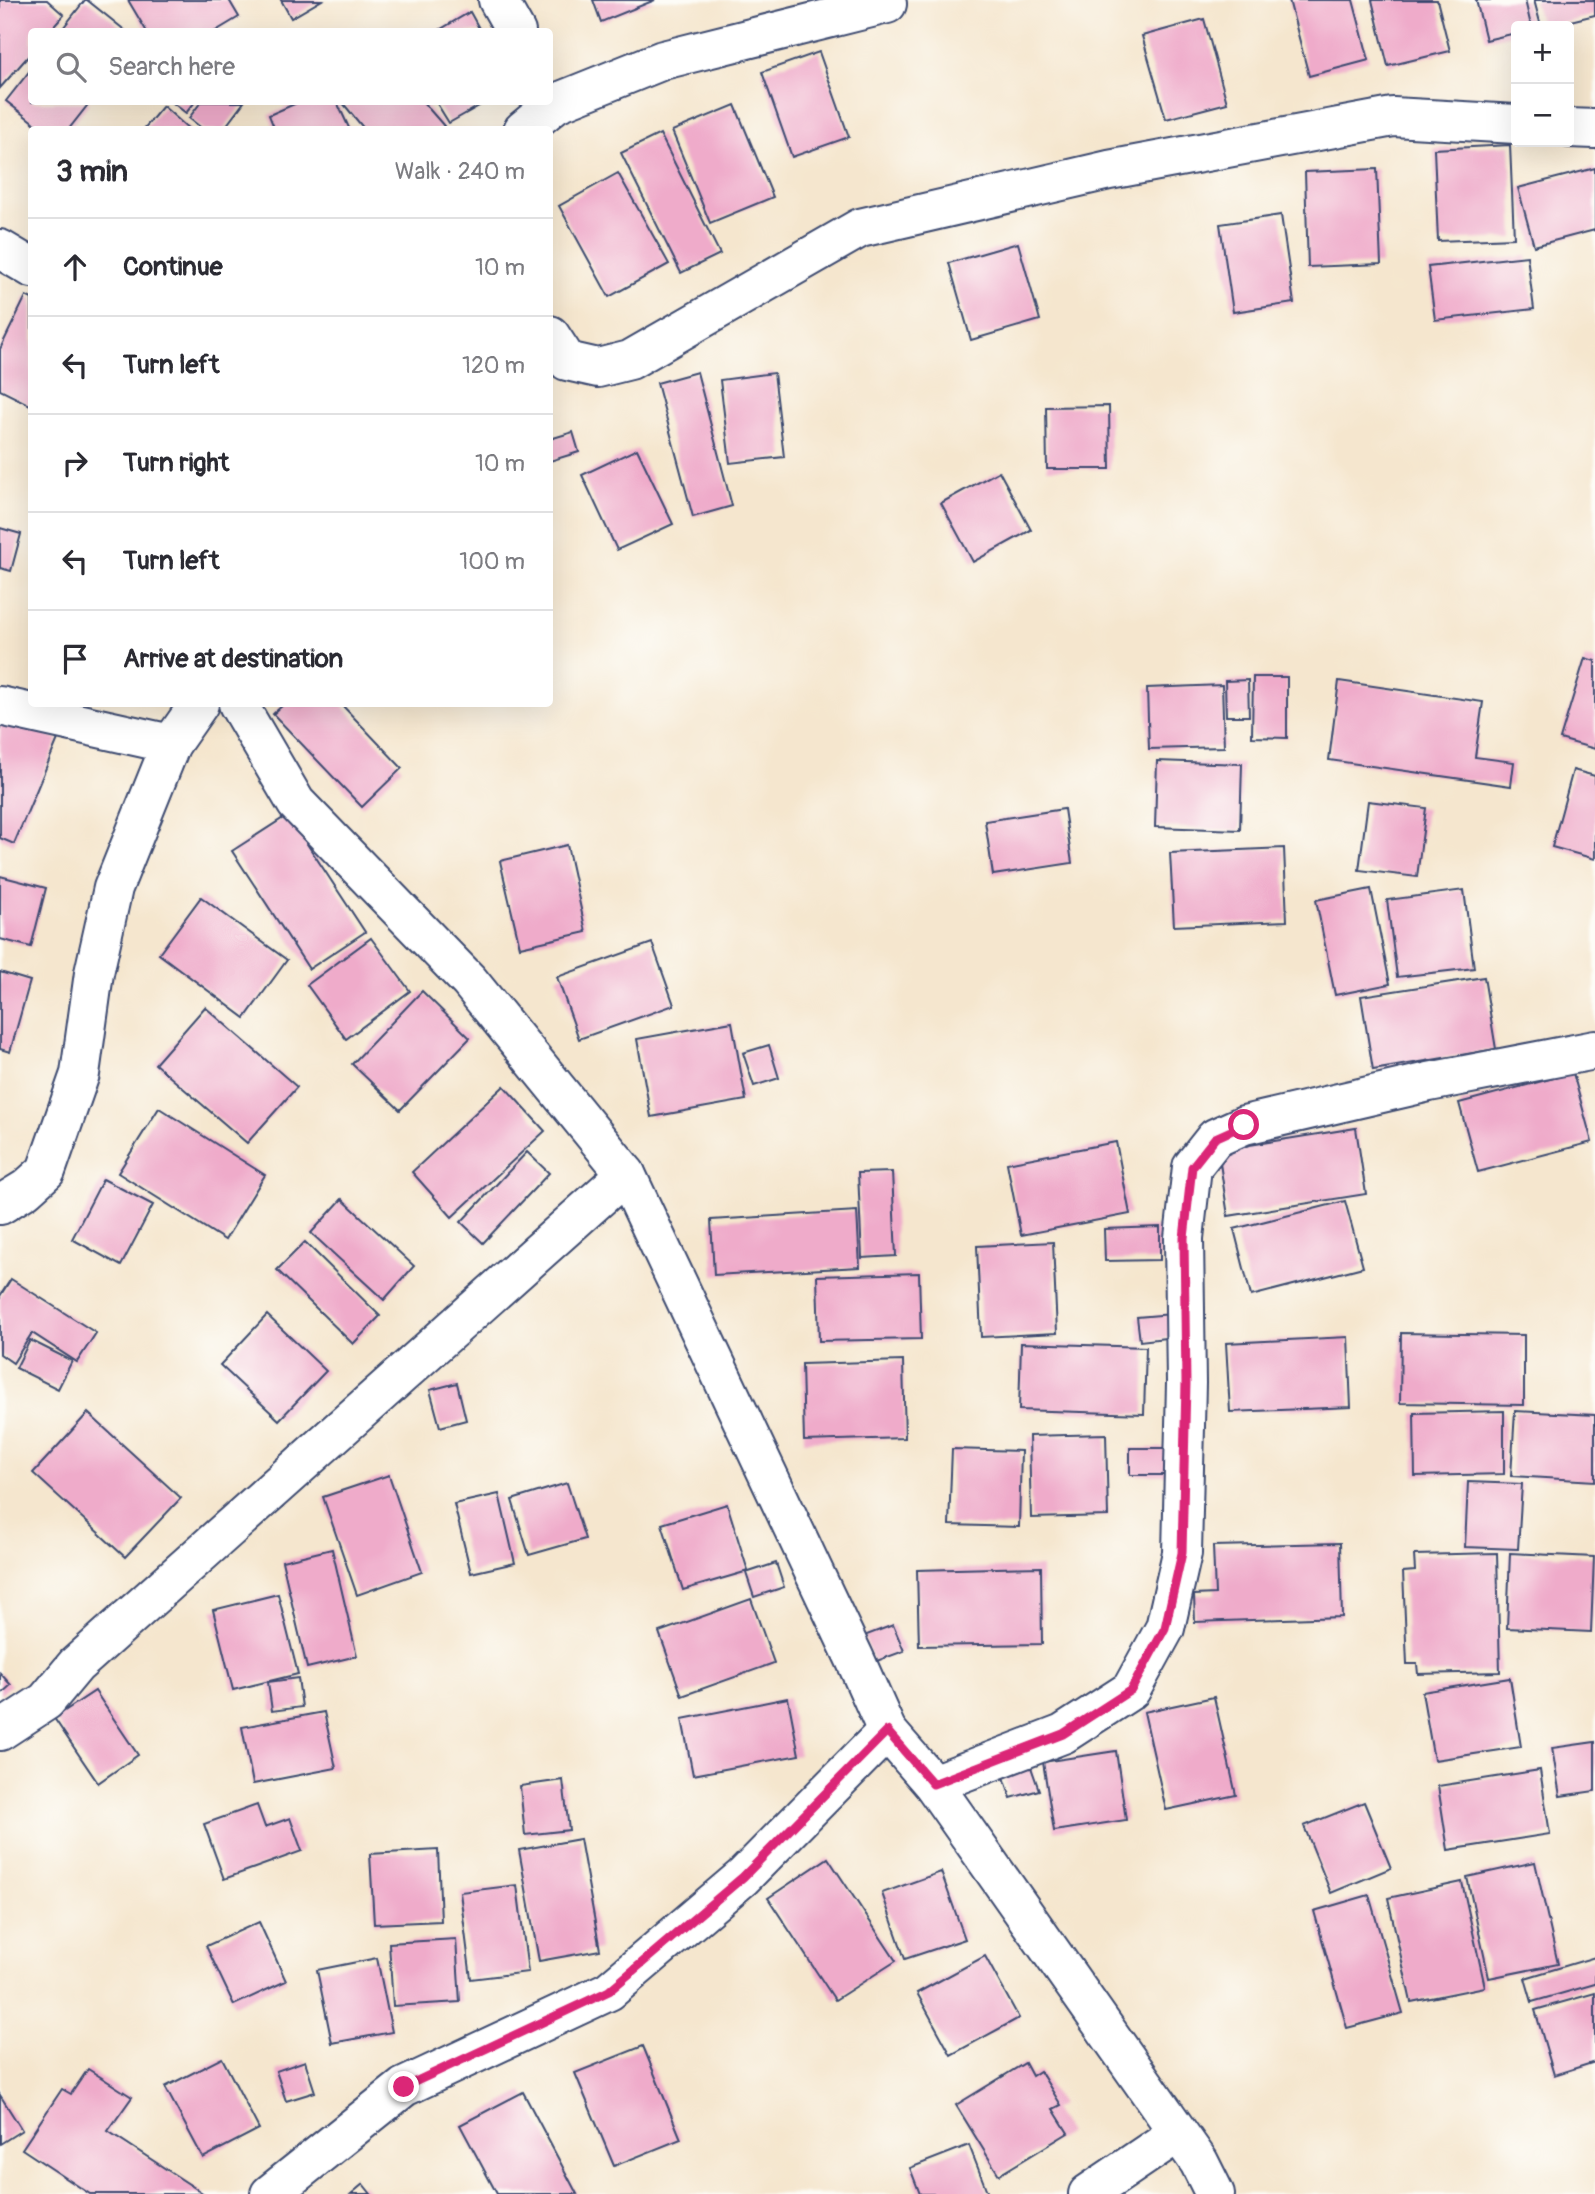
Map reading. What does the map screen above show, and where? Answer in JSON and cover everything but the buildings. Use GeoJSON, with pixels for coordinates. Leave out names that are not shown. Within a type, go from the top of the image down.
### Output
{"type":"FeatureCollection","features":[{"type":"Feature","properties":{"kind":"street"},"geometry":{"type":"LineString","coordinates":[[498,0],[514,28]]}},
{"type":"Feature","properties":{"kind":"street"},"geometry":{"type":"LineString","coordinates":[[553,98],[663,60],[887,4]]}},
{"type":"Feature","properties":{"kind":"street"},"geometry":{"type":"LineString","coordinates":[[527,126],[546,105]]}},
{"type":"Feature","properties":{"kind":"street"},"geometry":{"type":"LineString","coordinates":[[553,340],[567,361],[598,368],[630,360],[860,228],[1109,170],[1393,117],[1511,124]]}},
{"type":"Feature","properties":{"kind":"street"},"geometry":{"type":"LineString","coordinates":[[1574,128],[1595,129]]}},
{"type":"Feature","properties":{"kind":"street"},"geometry":{"type":"LineString","coordinates":[[0,249],[28,266]]}},
{"type":"Feature","properties":{"kind":"street"},"geometry":{"type":"LineString","coordinates":[[0,706],[171,744]]}},
{"type":"Feature","properties":{"kind":"street"},"geometry":{"type":"LineString","coordinates":[[0,1205],[26,1189],[46,1171],[80,1074],[94,972],[113,888],[171,744],[197,707]]}},
{"type":"Feature","properties":{"kind":"street"},"geometry":{"type":"LineString","coordinates":[[240,707],[296,803],[469,981],[626,1174],[855,1657],[887,1731],[933,1784],[1199,2162],[1215,2194]]}},
{"type":"Feature","properties":{"kind":"street"},"geometry":{"type":"LineString","coordinates":[[933,1784],[1063,1734],[1131,1690],[1165,1628],[1182,1553],[1186,1383],[1184,1238],[1192,1167],[1215,1138],[1244,1125],[1430,1082],[1595,1050]]}},
{"type":"Feature","properties":{"kind":"street"},"geometry":{"type":"LineString","coordinates":[[0,1731],[46,1700],[76,1665],[626,1174]]}},
{"type":"Feature","properties":{"kind":"street"},"geometry":{"type":"LineString","coordinates":[[270,2194],[404,2087],[609,1991],[743,1877],[887,1731]]}},
{"type":"Feature","properties":{"kind":"street"},"geometry":{"type":"LineString","coordinates":[[1088,2194],[1178,2133]]}},
{"type":"Feature","properties":{"kind":"route"},"geometry":{"type":"LineString","coordinates":[[404,2087],[609,1991],[743,1877],[887,1731],[933,1784],[1063,1734],[1131,1690],[1165,1628],[1182,1553],[1186,1383],[1184,1238],[1192,1167],[1215,1138],[1244,1125]]}}]}
